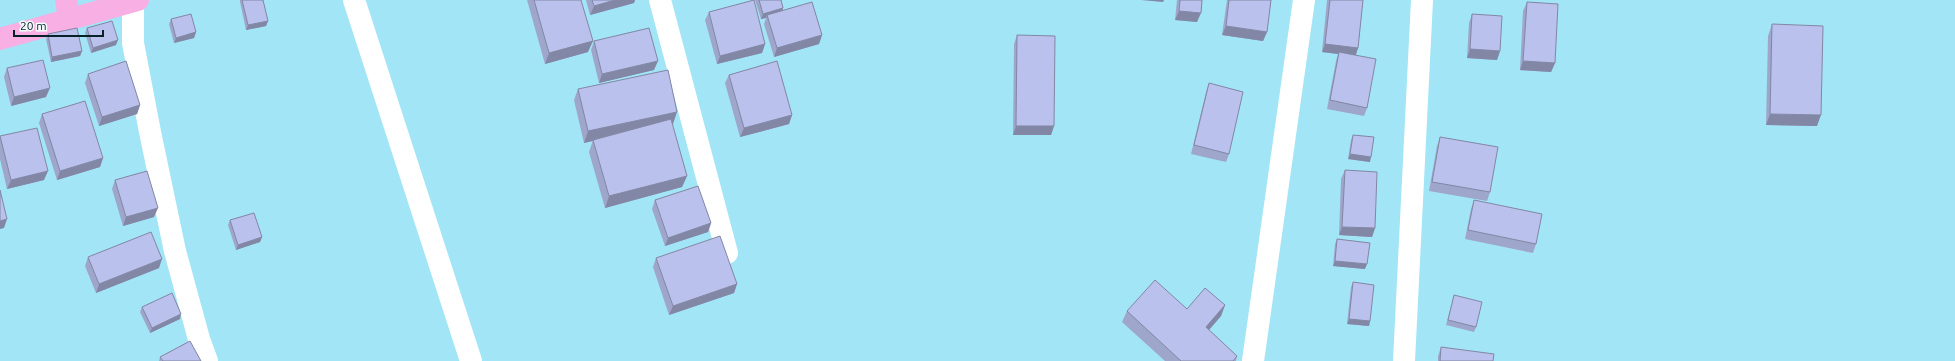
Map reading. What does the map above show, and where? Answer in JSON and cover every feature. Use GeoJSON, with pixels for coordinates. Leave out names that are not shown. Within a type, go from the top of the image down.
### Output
{"type":"FeatureCollection","features":[{"type":"Feature","properties":{"kind":"highway"},"geometry":{"type":"LineString","coordinates":[[0,39],[67,10],[135,1]]}},
{"type":"Feature","properties":{"kind":"street"},"geometry":{"type":"LineString","coordinates":[[354,0],[471,361]]}},
{"type":"Feature","properties":{"kind":"street"},"geometry":{"type":"LineString","coordinates":[[660,0],[727,253]]}},
{"type":"Feature","properties":{"kind":"street"},"geometry":{"type":"LineString","coordinates":[[1253,361],[1304,0]]}},
{"type":"Feature","properties":{"kind":"street"},"geometry":{"type":"LineString","coordinates":[[1404,361],[1422,0]]}},
{"type":"Feature","properties":{"kind":"street"},"geometry":{"type":"LineString","coordinates":[[135,1],[133,43],[151,139],[175,251],[199,339],[207,361]]}},
{"type":"Feature","properties":{"kind":"building"},"geometry":{"type":"Polygon","coordinates":[[[242,0],[263,0],[268,21],[248,25],[242,0]]]}},
{"type":"Feature","properties":{"kind":"building"},"geometry":{"type":"Polygon","coordinates":[[[534,0],[581,0],[593,41],[549,53],[534,0]]]}},
{"type":"Feature","properties":{"kind":"building"},"geometry":{"type":"Polygon","coordinates":[[[592,0],[615,0],[594,6],[592,0]]]}},
{"type":"Feature","properties":{"kind":"building"},"geometry":{"type":"Polygon","coordinates":[[[754,0],[765,44],[720,56],[709,12],[754,0]]]}},
{"type":"Feature","properties":{"kind":"building"},"geometry":{"type":"Polygon","coordinates":[[[759,0],[781,0],[783,8],[763,14],[759,0]]]}},
{"type":"Feature","properties":{"kind":"building"},"geometry":{"type":"Polygon","coordinates":[[[1180,0],[1202,0],[1201,13],[1179,11],[1180,0]]]}},
{"type":"Feature","properties":{"kind":"building"},"geometry":{"type":"Polygon","coordinates":[[[1229,0],[1271,0],[1267,32],[1226,26],[1229,0]]]}},
{"type":"Feature","properties":{"kind":"building"},"geometry":{"type":"Polygon","coordinates":[[[1330,0],[1363,0],[1358,48],[1325,44],[1330,0]]]}},
{"type":"Feature","properties":{"kind":"building"},"geometry":{"type":"Polygon","coordinates":[[[812,2],[822,35],[777,48],[767,15],[812,2]]]}},
{"type":"Feature","properties":{"kind":"building"},"geometry":{"type":"Polygon","coordinates":[[[1527,2],[1558,4],[1555,63],[1523,61],[1527,2]]]}},
{"type":"Feature","properties":{"kind":"building"},"geometry":{"type":"Polygon","coordinates":[[[191,14],[196,32],[176,38],[171,19],[191,14]]]}},
{"type":"Feature","properties":{"kind":"building"},"geometry":{"type":"Polygon","coordinates":[[[1472,14],[1502,16],[1500,51],[1470,49],[1472,14]]]}},
{"type":"Feature","properties":{"kind":"building"},"geometry":{"type":"Polygon","coordinates":[[[112,21],[118,40],[93,48],[87,28],[112,21]]]}},
{"type":"Feature","properties":{"kind":"building"},"geometry":{"type":"Polygon","coordinates":[[[1772,24],[1823,26],[1821,115],[1770,114],[1772,24]]]}},
{"type":"Feature","properties":{"kind":"building"},"geometry":{"type":"Polygon","coordinates":[[[77,28],[82,51],[52,57],[48,34],[77,28]]]}},
{"type":"Feature","properties":{"kind":"building"},"geometry":{"type":"Polygon","coordinates":[[[649,28],[658,61],[602,74],[594,41],[649,28]]]}},
{"type":"Feature","properties":{"kind":"building"},"geometry":{"type":"Polygon","coordinates":[[[1017,35],[1055,36],[1054,126],[1016,126],[1017,35]]]}},
{"type":"Feature","properties":{"kind":"building"},"geometry":{"type":"Polygon","coordinates":[[[1339,52],[1376,59],[1367,108],[1330,100],[1339,52]]]}},
{"type":"Feature","properties":{"kind":"building"},"geometry":{"type":"Polygon","coordinates":[[[43,60],[50,88],[14,97],[7,68],[43,60]]]}},
{"type":"Feature","properties":{"kind":"building"},"geometry":{"type":"Polygon","coordinates":[[[126,61],[140,105],[102,117],[88,74],[126,61]]]}},
{"type":"Feature","properties":{"kind":"building"},"geometry":{"type":"Polygon","coordinates":[[[777,61],[792,115],[744,128],[729,75],[777,61]]]}},
{"type":"Feature","properties":{"kind":"building"},"geometry":{"type":"Polygon","coordinates":[[[668,70],[677,112],[588,131],[578,89],[668,70]]]}},
{"type":"Feature","properties":{"kind":"building"},"geometry":{"type":"Polygon","coordinates":[[[1209,83],[1243,92],[1229,154],[1194,145],[1209,83]]]}},
{"type":"Feature","properties":{"kind":"building"},"geometry":{"type":"Polygon","coordinates":[[[85,101],[103,158],[60,171],[42,114],[85,101]]]}},
{"type":"Feature","properties":{"kind":"building"},"geometry":{"type":"Polygon","coordinates":[[[671,119],[687,176],[609,196],[593,140],[671,119]]]}},
{"type":"Feature","properties":{"kind":"building"},"geometry":{"type":"Polygon","coordinates":[[[37,128],[48,171],[11,180],[0,136],[37,128]]]}},
{"type":"Feature","properties":{"kind":"building"},"geometry":{"type":"Polygon","coordinates":[[[1353,135],[1374,137],[1371,157],[1350,154],[1353,135]]]}},
{"type":"Feature","properties":{"kind":"building"},"geometry":{"type":"Polygon","coordinates":[[[1440,137],[1498,147],[1490,192],[1432,182],[1440,137]]]}},
{"type":"Feature","properties":{"kind":"building"},"geometry":{"type":"Polygon","coordinates":[[[1345,170],[1377,172],[1375,228],[1342,227],[1345,170]]]}},
{"type":"Feature","properties":{"kind":"building"},"geometry":{"type":"Polygon","coordinates":[[[147,171],[158,208],[126,217],[115,180],[147,171]]]}},
{"type":"Feature","properties":{"kind":"building"},"geometry":{"type":"Polygon","coordinates":[[[698,186],[711,223],[668,238],[655,200],[698,186]]]}},
{"type":"Feature","properties":{"kind":"building"},"geometry":{"type":"Polygon","coordinates":[[[0,190],[7,219],[0,221],[0,190]]]}},
{"type":"Feature","properties":{"kind":"building"},"geometry":{"type":"Polygon","coordinates":[[[1474,200],[1542,214],[1536,244],[1468,230],[1474,200]]]}},
{"type":"Feature","properties":{"kind":"building"},"geometry":{"type":"Polygon","coordinates":[[[254,213],[262,237],[238,245],[230,220],[254,213]]]}},
{"type":"Feature","properties":{"kind":"building"},"geometry":{"type":"Polygon","coordinates":[[[151,232],[162,259],[99,284],[88,257],[151,232]]]}},
{"type":"Feature","properties":{"kind":"building"},"geometry":{"type":"Polygon","coordinates":[[[720,236],[737,284],[673,306],[656,258],[720,236]]]}},
{"type":"Feature","properties":{"kind":"building"},"geometry":{"type":"Polygon","coordinates":[[[1337,239],[1370,243],[1367,264],[1335,261],[1337,239]]]}},
{"type":"Feature","properties":{"kind":"building"},"geometry":{"type":"Polygon","coordinates":[[[1155,280],[1187,309],[1205,288],[1225,305],[1206,327],[1237,356],[1233,361],[1181,361],[1127,311],[1155,280]]]}},
{"type":"Feature","properties":{"kind":"building"},"geometry":{"type":"Polygon","coordinates":[[[1353,282],[1374,285],[1370,321],[1349,319],[1353,282]]]}},
{"type":"Feature","properties":{"kind":"building"},"geometry":{"type":"Polygon","coordinates":[[[172,293],[181,314],[152,328],[142,307],[172,293]]]}},
{"type":"Feature","properties":{"kind":"building"},"geometry":{"type":"Polygon","coordinates":[[[1454,295],[1482,302],[1476,327],[1448,320],[1454,295]]]}},
{"type":"Feature","properties":{"kind":"building"},"geometry":{"type":"Polygon","coordinates":[[[190,341],[201,361],[163,361],[160,357],[190,341]]]}},
{"type":"Feature","properties":{"kind":"building"},"geometry":{"type":"Polygon","coordinates":[[[1441,347],[1494,354],[1493,361],[1440,361],[1441,347]]]}}]}
